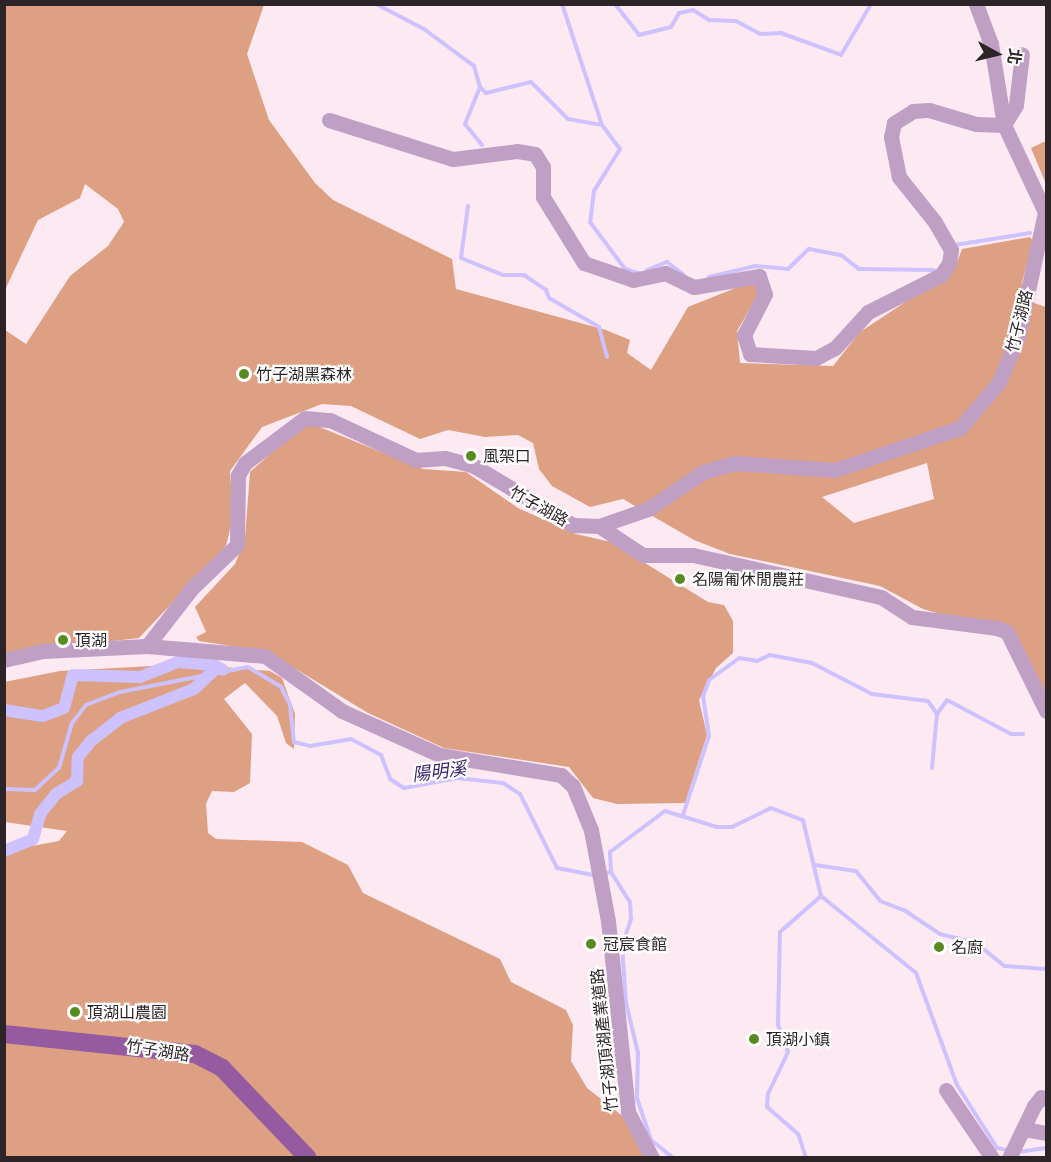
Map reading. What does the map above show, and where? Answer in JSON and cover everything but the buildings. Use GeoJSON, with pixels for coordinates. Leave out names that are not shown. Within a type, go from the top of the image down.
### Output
{"type":"FeatureCollection","features":[{"type":"Feature","properties":{"kind":"main road","name":"竹子湖路"},"geometry":{"type":"LineString","coordinates":[[4,1034],[195,1054],[222,1068],[308,1158]]}},
{"type":"Feature","properties":{"kind":"street","name":"竹子湖路"},"geometry":{"type":"LineString","coordinates":[[147,646],[192,588],[237,545],[238,475],[245,463],[305,418],[330,420],[416,460],[445,458],[474,466],[573,525],[599,526],[648,509],[703,472],[735,463],[836,470],[960,428],[999,382],[1018,337],[1045,212],[1004,125],[991,44],[976,4]]}},
{"type":"Feature","properties":{"kind":"street"},"geometry":{"type":"LineString","coordinates":[[329,120],[453,159],[517,150],[535,154],[543,167],[543,197],[584,263],[633,280],[665,273],[694,287],[759,276],[765,294],[744,335],[750,354],[816,358],[835,348],[868,312],[941,275],[949,263],[951,250],[935,222],[899,177],[891,137],[894,123],[913,111],[929,110],[976,124],[1004,125],[1016,105],[1022,54]]}},
{"type":"Feature","properties":{"kind":"street"},"geometry":{"type":"LineString","coordinates":[[599,526],[643,555],[693,555],[881,597],[912,617],[997,628],[1007,632],[1047,711]]}},
{"type":"Feature","properties":{"kind":"street"},"geometry":{"type":"LineString","coordinates":[[4,660],[43,651],[147,646]]}},
{"type":"Feature","properties":{"kind":"street","name":"竹子湖頂湖產業道路"},"geometry":{"type":"LineString","coordinates":[[147,646],[266,656],[342,711],[440,755],[561,775],[585,811],[599,873],[628,1112],[652,1158]]}},
{"type":"Feature","properties":{"kind":"street"},"geometry":{"type":"LineString","coordinates":[[946,1090],[992,1158]]}},
{"type":"Feature","properties":{"kind":"street"},"geometry":{"type":"LineString","coordinates":[[1010,1152],[1034,1106],[1041,1097],[1047,1099]]}},
{"type":"Feature","properties":{"kind":"street"},"geometry":{"type":"LineString","coordinates":[[1024,1129],[1047,1133]]}},
{"type":"Feature","properties":{"kind":"shaded area"},"geometry":{"type":"Polygon","coordinates":[[[5,5],[264,5],[247,54],[269,120],[315,183],[333,200],[452,259],[456,289],[606,330],[630,340],[627,353],[651,370],[688,307],[748,283],[758,287],[759,293],[737,331],[740,363],[833,366],[860,332],[954,270],[962,249],[1030,237],[1033,241],[1022,283],[1031,302],[1046,307],[1046,695],[1016,636],[923,609],[880,586],[730,554],[694,540],[623,499],[590,507],[552,486],[539,469],[533,443],[518,435],[485,437],[448,430],[420,439],[351,406],[322,404],[262,427],[230,471],[233,517],[226,546],[139,638],[5,653],[5,330],[26,344],[70,276],[108,246],[124,222],[118,209],[85,184],[80,198],[38,220],[5,290],[5,5]],[[927,463],[822,497],[854,523],[934,499],[927,463]]]}},
{"type":"Feature","properties":{"kind":"shaded area"},"geometry":{"type":"Polygon","coordinates":[[[1046,141],[1046,184],[1031,148],[1046,141]]]}},
{"type":"Feature","properties":{"kind":"shaded area"},"geometry":{"type":"Polygon","coordinates":[[[301,426],[317,426],[423,469],[466,472],[518,508],[576,534],[611,542],[708,602],[724,605],[733,621],[733,653],[716,668],[699,700],[707,735],[685,803],[617,804],[593,798],[569,767],[444,748],[368,713],[268,652],[199,641],[196,637],[206,632],[195,607],[235,564],[245,539],[250,472],[301,426]]]}},
{"type":"Feature","properties":{"kind":"shaded area"},"geometry":{"type":"Polygon","coordinates":[[[188,664],[270,671],[282,678],[295,714],[294,749],[286,743],[277,716],[245,683],[224,699],[252,734],[250,783],[234,792],[212,791],[206,804],[208,833],[216,839],[302,842],[348,865],[363,893],[500,959],[511,982],[566,1010],[573,1025],[571,1061],[587,1088],[625,1118],[645,1157],[5,1157],[5,851],[59,841],[67,831],[5,822],[4,682],[60,671],[188,664]]]}},
{"type":"Feature","properties":{"kind":"waterway"},"geometry":{"type":"LineString","coordinates":[[376,4],[424,29],[474,66],[480,87],[465,124],[482,145]]}},
{"type":"Feature","properties":{"kind":"waterway"},"geometry":{"type":"LineString","coordinates":[[562,4],[602,125],[620,149],[594,191],[590,222],[625,269],[638,273]]}},
{"type":"Feature","properties":{"kind":"waterway"},"geometry":{"type":"LineString","coordinates":[[615,4],[639,35],[671,27],[679,13],[693,10],[709,20],[736,21],[760,34],[781,33],[841,55],[871,4]]}},
{"type":"Feature","properties":{"kind":"waterway"},"geometry":{"type":"LineString","coordinates":[[480,87],[486,93],[531,82],[568,119],[601,125]]}},
{"type":"Feature","properties":{"kind":"waterway"},"geometry":{"type":"LineString","coordinates":[[468,206],[461,258],[503,275],[524,275],[546,290],[549,298],[599,327],[607,357]]}},
{"type":"Feature","properties":{"kind":"waterway"},"geometry":{"type":"LineString","coordinates":[[955,245],[1030,233]]}},
{"type":"Feature","properties":{"kind":"waterway"},"geometry":{"type":"LineString","coordinates":[[709,277],[755,266],[788,269],[809,249],[841,255],[859,269],[934,270]]}},
{"type":"Feature","properties":{"kind":"waterway"},"geometry":{"type":"LineString","coordinates":[[647,270],[667,262],[683,274]]}},
{"type":"Feature","properties":{"kind":"waterway"},"geometry":{"type":"LineString","coordinates":[[683,815],[709,736],[703,696],[709,680],[739,658],[757,661],[770,655],[812,663],[872,694],[928,701],[937,714],[947,700],[1011,734],[1023,734]]}},
{"type":"Feature","properties":{"kind":"waterway"},"geometry":{"type":"LineString","coordinates":[[4,710],[43,716],[64,708],[73,675],[140,677],[178,662],[211,665]]}},
{"type":"Feature","properties":{"kind":"waterway"},"geometry":{"type":"LineString","coordinates":[[214,665],[223,670]]}},
{"type":"Feature","properties":{"kind":"waterway","name":"陽明溪"},"geometry":{"type":"LineString","coordinates":[[4,789],[35,790],[59,768],[72,723],[86,705],[120,692],[248,667],[281,687],[290,705],[294,742],[310,746],[351,739],[381,755],[390,779],[404,788],[457,778],[503,783],[520,794],[557,868],[594,875]]}},
{"type":"Feature","properties":{"kind":"waterway"},"geometry":{"type":"LineString","coordinates":[[4,851],[33,839],[40,814],[56,794],[77,781],[78,757],[91,741],[120,718],[194,689],[213,671]]}},
{"type":"Feature","properties":{"kind":"waterway"},"geometry":{"type":"LineString","coordinates":[[932,768],[937,714]]}},
{"type":"Feature","properties":{"kind":"waterway"},"geometry":{"type":"LineString","coordinates":[[611,872],[610,852],[665,811],[717,827],[732,827],[771,808],[803,820],[821,896],[916,973],[957,1085],[997,1148],[1007,1150]]}},
{"type":"Feature","properties":{"kind":"waterway"},"geometry":{"type":"LineString","coordinates":[[815,865],[856,871],[880,901],[904,910],[940,934],[976,943],[1004,966],[1046,969]]}},
{"type":"Feature","properties":{"kind":"waterway","name":"陽明溪"},"geometry":{"type":"LineString","coordinates":[[602,874],[611,872],[630,902],[631,919],[622,946],[626,1003],[638,1053],[637,1098],[651,1140],[673,1158]]}},
{"type":"Feature","properties":{"kind":"waterway"},"geometry":{"type":"LineString","coordinates":[[806,1158],[798,1134],[767,1107],[768,1094],[788,1052],[778,1025],[780,932],[821,896]]}},
{"type":"Feature","properties":{"kind":"waterway"},"geometry":{"type":"LineString","coordinates":[[1018,1152],[1046,1148]]}},
{"type":"Feature","properties":{"kind":"place","name":"竹子湖黑森林"},"geometry":{"type":"Point","coordinates":[244,374]}},
{"type":"Feature","properties":{"kind":"place","name":"風架口"},"geometry":{"type":"Point","coordinates":[471,456]}},
{"type":"Feature","properties":{"kind":"place","name":"名陽匍休閒農莊"},"geometry":{"type":"Point","coordinates":[680,579]}},
{"type":"Feature","properties":{"kind":"place","name":"頂湖"},"geometry":{"type":"Point","coordinates":[63,640]}},
{"type":"Feature","properties":{"kind":"place","name":"冠宸食館"},"geometry":{"type":"Point","coordinates":[591,944]}},
{"type":"Feature","properties":{"kind":"place","name":"名廚"},"geometry":{"type":"Point","coordinates":[939,947]}},
{"type":"Feature","properties":{"kind":"place","name":"頂湖山農園"},"geometry":{"type":"Point","coordinates":[75,1012]}},
{"type":"Feature","properties":{"kind":"place","name":"頂湖小鎮"},"geometry":{"type":"Point","coordinates":[754,1039]}}]}
